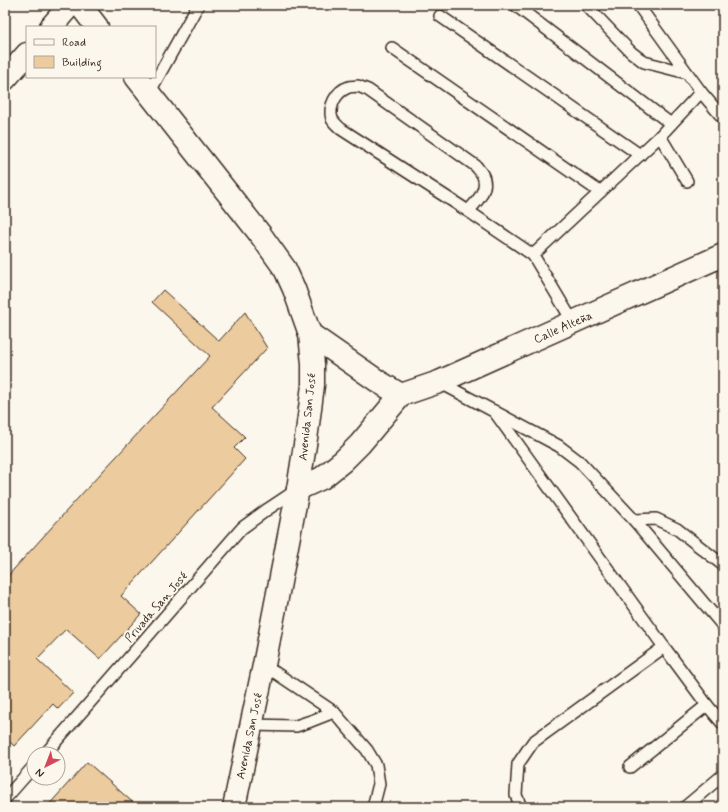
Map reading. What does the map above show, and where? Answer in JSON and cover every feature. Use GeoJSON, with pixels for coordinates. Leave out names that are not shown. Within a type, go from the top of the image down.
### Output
{"type":"FeatureCollection","features":[{"type":"Feature","properties":{"kind":"main road"},"geometry":{"type":"LineString","coordinates":[[52,26],[70,5]]}},
{"type":"Feature","properties":{"kind":"main road"},"geometry":{"type":"LineString","coordinates":[[80,5],[96,26]]}},
{"type":"Feature","properties":{"kind":"main road"},"geometry":{"type":"LineString","coordinates":[[5,79],[26,55]]}},
{"type":"Feature","properties":{"kind":"main road","name":"Avenida San José"},"geometry":{"type":"LineString","coordinates":[[142,85],[260,234],[285,269],[294,289],[310,334],[313,364],[313,385],[307,432],[298,488],[264,665],[250,725],[234,807]]}},
{"type":"Feature","properties":{"kind":"main road","name":"Calle Alteña"},"geometry":{"type":"LineString","coordinates":[[401,395],[439,382],[723,255]]}},
{"type":"Feature","properties":{"kind":"main road"},"geometry":{"type":"LineString","coordinates":[[298,488],[322,478],[343,461],[360,444],[401,395],[379,382],[310,334]]}},
{"type":"Feature","properties":{"kind":"lane"},"geometry":{"type":"LineString","coordinates":[[156,65],[198,5]]}},
{"type":"Feature","properties":{"kind":"lane"},"geometry":{"type":"LineString","coordinates":[[515,5],[672,124]]}},
{"type":"Feature","properties":{"kind":"lane"},"geometry":{"type":"LineString","coordinates":[[586,5],[631,52],[644,62],[687,73]]}},
{"type":"Feature","properties":{"kind":"lane"},"geometry":{"type":"LineString","coordinates":[[638,5],[701,92],[723,118]]}},
{"type":"Feature","properties":{"kind":"lane"},"geometry":{"type":"LineString","coordinates":[[440,16],[640,155]]}},
{"type":"Feature","properties":{"kind":"lane"},"geometry":{"type":"LineString","coordinates":[[392,48],[600,192]]}},
{"type":"Feature","properties":{"kind":"lane"},"geometry":{"type":"LineString","coordinates":[[468,211],[480,198],[484,187],[483,176],[476,166],[368,90],[358,86],[348,87],[336,96],[331,107],[332,114],[333,120],[341,129],[534,255],[573,322]]}},
{"type":"Feature","properties":{"kind":"lane"},"geometry":{"type":"LineString","coordinates":[[534,255],[660,136],[701,92]]}},
{"type":"Feature","properties":{"kind":"lane"},"geometry":{"type":"LineString","coordinates":[[660,136],[687,181]]}},
{"type":"Feature","properties":{"kind":"lane"},"geometry":{"type":"LineString","coordinates":[[439,382],[559,446],[580,462],[634,520],[723,626]]}},
{"type":"Feature","properties":{"kind":"lane"},"geometry":{"type":"LineString","coordinates":[[494,411],[664,647],[723,724]]}},
{"type":"Feature","properties":{"kind":"lane","name":"Privada San José"},"geometry":{"type":"LineString","coordinates":[[52,746],[242,528],[298,488]]}},
{"type":"Feature","properties":{"kind":"lane"},"geometry":{"type":"LineString","coordinates":[[634,520],[656,518],[676,529],[723,565]]}},
{"type":"Feature","properties":{"kind":"lane"},"geometry":{"type":"LineString","coordinates":[[521,807],[516,795],[518,764],[533,742],[664,647]]}},
{"type":"Feature","properties":{"kind":"lane"},"geometry":{"type":"LineString","coordinates":[[264,665],[334,712],[367,750],[376,765],[379,784],[373,807]]}},
{"type":"Feature","properties":{"kind":"lane"},"geometry":{"type":"LineString","coordinates":[[630,767],[707,705]]}},
{"type":"Feature","properties":{"kind":"lane"},"geometry":{"type":"LineString","coordinates":[[250,725],[296,726],[334,712]]}},
{"type":"Feature","properties":{"kind":"lane"},"geometry":{"type":"LineString","coordinates":[[5,799],[26,775]]}},
{"type":"Feature","properties":{"kind":"lane"},"geometry":{"type":"LineString","coordinates":[[685,807],[723,775]]}},
{"type":"Feature","properties":{"kind":"building"},"geometry":{"type":"Polygon","coordinates":[[[163,290],[219,341],[245,312],[267,348],[212,407],[245,437],[234,448],[245,459],[121,596],[141,614],[100,659],[66,629],[37,659],[73,693],[58,709],[53,704],[14,746],[5,737],[5,579],[210,356],[152,302],[163,290]]]}},
{"type":"Feature","properties":{"kind":"building"},"geometry":{"type":"Polygon","coordinates":[[[87,762],[138,807],[47,807],[87,762]]]}}]}
